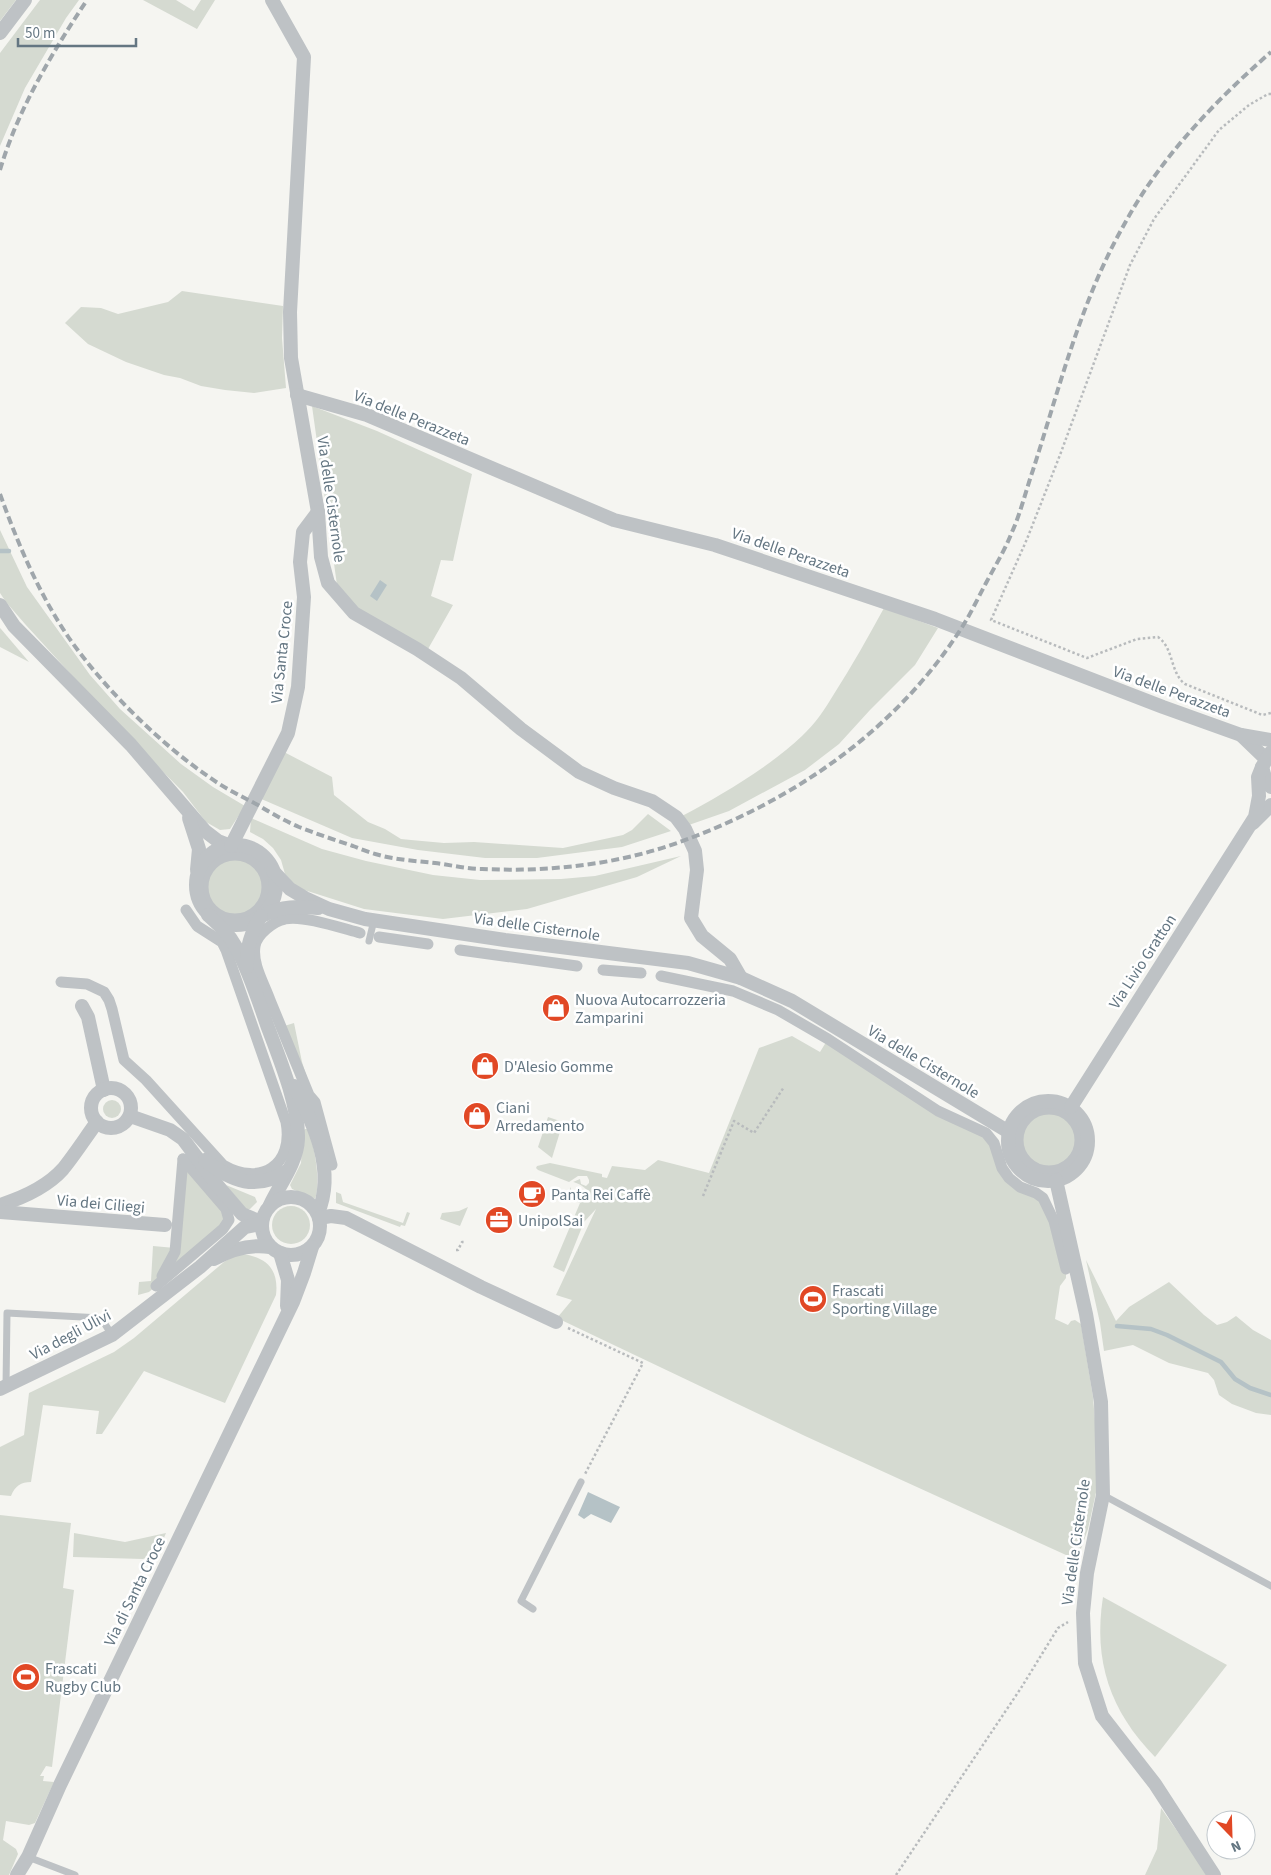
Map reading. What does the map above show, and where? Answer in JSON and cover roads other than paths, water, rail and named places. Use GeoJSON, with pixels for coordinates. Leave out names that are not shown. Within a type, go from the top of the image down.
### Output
{"type":"FeatureCollection","features":[{"type":"Feature","properties":{"kind":"street"},"geometry":{"type":"LineString","coordinates":[[0,34],[25,0]]}},
{"type":"Feature","properties":{"kind":"street","name":"Via delle Cisternole"},"geometry":{"type":"LineString","coordinates":[[272,0],[304,58],[290,312],[291,358],[318,512],[321,557],[328,583],[354,613],[417,649],[461,678],[521,729],[579,772],[614,788],[652,801],[676,817],[685,829],[695,851],[697,870],[691,918],[702,936],[730,959],[741,978]]}},
{"type":"Feature","properties":{"kind":"street","name":"Via delle Perazzeta"},"geometry":{"type":"LineString","coordinates":[[297,395],[367,415],[614,520],[715,545],[926,616],[1241,735],[1266,759]]}},
{"type":"Feature","properties":{"kind":"street","name":"Via Santa Croce"},"geometry":{"type":"LineString","coordinates":[[231,846],[288,733],[298,686],[304,596],[300,562],[303,532],[318,512]]}},
{"type":"Feature","properties":{"kind":"street"},"geometry":{"type":"LineString","coordinates":[[0,605],[14,626],[131,745],[184,809],[205,831],[218,841],[231,846]]}},
{"type":"Feature","properties":{"kind":"street"},"geometry":{"type":"LineString","coordinates":[[1241,735],[1271,740]]}},
{"type":"Feature","properties":{"kind":"street"},"geometry":{"type":"LineString","coordinates":[[1266,759],[1266,781],[1271,787]]}},
{"type":"Feature","properties":{"kind":"street","name":"Via Livio Gratton"},"geometry":{"type":"LineString","coordinates":[[1070,1107],[1255,817],[1259,796],[1258,777],[1266,759]]}},
{"type":"Feature","properties":{"kind":"street","name":"Via Livio Gratton"},"geometry":{"type":"LineString","coordinates":[[1244,834],[1265,809],[1271,805]]}},
{"type":"Feature","properties":{"kind":"street"},"geometry":{"type":"LineString","coordinates":[[184,809],[199,849],[199,884],[205,900],[211,909],[220,916],[230,920],[246,917],[260,908],[266,898],[268,888],[266,877],[253,860],[244,856],[234,855],[224,857],[215,862],[208,869],[204,878],[199,884],[196,889],[201,905],[208,915],[225,931],[236,947],[250,977],[279,1057],[296,1118],[298,1139],[290,1169],[265,1211],[261,1223],[264,1238],[275,1250],[286,1271],[288,1301],[282,1322]]}},
{"type":"Feature","properties":{"kind":"street"},"geometry":{"type":"LineString","coordinates":[[199,884],[202,864],[208,856],[220,848],[231,846]]}},
{"type":"Feature","properties":{"kind":"street","name":"Via delle Cisternole"},"geometry":{"type":"LineString","coordinates":[[231,846],[250,848],[264,857],[273,871],[290,889],[329,909]]}},
{"type":"Feature","properties":{"kind":"street"},"geometry":{"type":"LineString","coordinates":[[250,977],[246,954],[249,939],[275,894],[276,885],[273,871]]}},
{"type":"Feature","properties":{"kind":"street","name":"Via delle Cisternole"},"geometry":{"type":"LineString","coordinates":[[208,915],[220,922],[231,925],[245,924],[276,909],[291,906],[329,909],[374,920],[688,964],[741,978],[792,1001],[1014,1136]]}},
{"type":"Feature","properties":{"kind":"street"},"geometry":{"type":"LineString","coordinates":[[61,982],[87,984],[104,992],[112,1009],[124,1060],[223,1165],[234,1172],[246,1174],[259,1174],[272,1168],[281,1159],[287,1147],[288,1134],[283,1114],[226,950],[222,942],[197,926],[186,910]]}},
{"type":"Feature","properties":{"kind":"street"},"geometry":{"type":"LineString","coordinates":[[332,1165],[315,1102],[309,1095],[263,983],[255,957],[255,945],[266,930],[285,919],[298,918],[360,933]]}},
{"type":"Feature","properties":{"kind":"street"},"geometry":{"type":"LineString","coordinates":[[374,939],[428,944]]}},
{"type":"Feature","properties":{"kind":"street"},"geometry":{"type":"LineString","coordinates":[[460,950],[577,966]]}},
{"type":"Feature","properties":{"kind":"street"},"geometry":{"type":"LineString","coordinates":[[603,970],[641,973]]}},
{"type":"Feature","properties":{"kind":"street"},"geometry":{"type":"LineString","coordinates":[[661,976],[719,988],[762,1003],[828,1039],[938,1111],[986,1133],[994,1143],[1002,1168],[1009,1178],[1020,1187],[1043,1198],[1054,1221],[1066,1270]]}},
{"type":"Feature","properties":{"kind":"street"},"geometry":{"type":"LineString","coordinates":[[82,1006],[88,1017],[104,1090]]}},
{"type":"Feature","properties":{"kind":"street"},"geometry":{"type":"LineString","coordinates":[[279,1057],[316,1130],[322,1156],[324,1179],[323,1201],[319,1215]]}},
{"type":"Feature","properties":{"kind":"street"},"geometry":{"type":"LineString","coordinates":[[112,1088],[119,1090],[126,1094],[130,1101],[130,1116],[126,1122],[119,1126],[111,1128],[104,1126],[97,1122],[93,1116],[91,1108],[93,1100],[97,1094],[104,1090],[112,1088]]}},
{"type":"Feature","properties":{"kind":"street"},"geometry":{"type":"LineString","coordinates":[[1070,1107],[1054,1101],[1039,1102],[1022,1110],[1015,1118],[1014,1136],[1023,1156],[1028,1163],[1045,1170],[1054,1170],[1064,1166],[1072,1159],[1078,1150],[1080,1139],[1072,1120],[1057,1110],[1038,1111],[1024,1122],[1014,1136],[1008,1149],[1016,1166],[1033,1178],[1045,1181],[1064,1178],[1077,1170],[1087,1155],[1089,1142],[1087,1128],[1083,1120],[1070,1107]]}},
{"type":"Feature","properties":{"kind":"street"},"geometry":{"type":"LineString","coordinates":[[130,1116],[170,1130],[184,1139],[218,1186],[242,1214],[261,1223]]}},
{"type":"Feature","properties":{"kind":"street"},"geometry":{"type":"LineString","coordinates":[[0,1205],[37,1189],[62,1170],[97,1122]]}},
{"type":"Feature","properties":{"kind":"street"},"geometry":{"type":"LineString","coordinates":[[192,1150],[216,1169],[233,1178],[247,1182],[258,1183],[270,1180],[290,1169]]}},
{"type":"Feature","properties":{"kind":"street"},"geometry":{"type":"LineString","coordinates":[[183,1159],[226,1209],[229,1220],[223,1229],[156,1286],[175,1252],[183,1159]]}},
{"type":"Feature","properties":{"kind":"street","name":"Via delle Cisternole"},"geometry":{"type":"LineString","coordinates":[[1056,1180],[1086,1314],[1101,1402],[1103,1495],[1086,1573],[1083,1613],[1085,1663],[1102,1716],[1155,1784],[1214,1875]]}},
{"type":"Feature","properties":{"kind":"street"},"geometry":{"type":"LineString","coordinates":[[270,1205],[286,1196],[296,1196],[304,1199],[312,1205],[319,1215],[321,1225],[319,1237],[312,1247],[293,1302],[282,1322]]}},
{"type":"Feature","properties":{"kind":"street","name":"Via dei Ciliegi"},"geometry":{"type":"LineString","coordinates":[[0,1212],[166,1225]]}},
{"type":"Feature","properties":{"kind":"street"},"geometry":{"type":"LineString","coordinates":[[319,1215],[346,1218],[480,1287],[556,1322]]}},
{"type":"Feature","properties":{"kind":"street","name":"Via degli Ulivi"},"geometry":{"type":"LineString","coordinates":[[3,1388],[112,1335],[200,1267],[245,1226],[261,1223]]}},
{"type":"Feature","properties":{"kind":"street","name":"Via degli Ulivi"},"geometry":{"type":"LineString","coordinates":[[200,1267],[233,1250],[253,1245],[275,1250]]}},
{"type":"Feature","properties":{"kind":"street"},"geometry":{"type":"LineString","coordinates":[[275,1250],[291,1256],[302,1253],[312,1247]]}},
{"type":"Feature","properties":{"kind":"street","name":"Via di Santa Croce"},"geometry":{"type":"LineString","coordinates":[[17,1875],[28,1857],[64,1776],[282,1322]]}},
{"type":"Feature","properties":{"kind":"lane"},"geometry":{"type":"LineString","coordinates":[[374,920],[374,939]]}},
{"type":"Feature","properties":{"kind":"lane"},"geometry":{"type":"LineString","coordinates":[[3,1388],[7,1313],[101,1318],[112,1335]]}},
{"type":"Feature","properties":{"kind":"lane"},"geometry":{"type":"LineString","coordinates":[[533,1609],[521,1601],[581,1482]]}},
{"type":"Feature","properties":{"kind":"lane"},"geometry":{"type":"LineString","coordinates":[[1103,1495],[1271,1586]]}},
{"type":"Feature","properties":{"kind":"lane"},"geometry":{"type":"LineString","coordinates":[[28,1857],[75,1875]]}},
{"type":"Feature","properties":{"kind":"waterway"},"geometry":{"type":"LineString","coordinates":[[0,551],[9,551]]}},
{"type":"Feature","properties":{"kind":"waterway"},"geometry":{"type":"LineString","coordinates":[[1117,1326],[1151,1329],[1167,1335],[1221,1362],[1235,1379],[1250,1388],[1271,1395]]}},
{"type":"Feature","properties":{"kind":"railway"},"geometry":{"type":"LineString","coordinates":[[0,170],[7,147],[26,103],[61,40],[87,0]]}},
{"type":"Feature","properties":{"kind":"railway"},"geometry":{"type":"LineString","coordinates":[[0,494],[22,550],[48,604],[69,638],[98,676],[152,731],[190,763],[221,785],[283,820],[306,830],[386,857],[476,869],[556,868],[605,862],[654,851],[720,826],[801,784],[839,758],[875,729],[907,697],[937,662],[967,619],[1009,539],[1021,509],[1062,375],[1084,313],[1096,282],[1125,223],[1155,175],[1190,131],[1271,52]]}},
{"type":"Feature","properties":{"kind":"place","name":"Nuova Autocarrozzeria Zamparini"},"geometry":{"type":"Point","coordinates":[556,1008]}},
{"type":"Feature","properties":{"kind":"place","name":"D'Alesio Gomme"},"geometry":{"type":"Point","coordinates":[485,1066]}},
{"type":"Feature","properties":{"kind":"place","name":"Ciani Arredamento"},"geometry":{"type":"Point","coordinates":[477,1116]}},
{"type":"Feature","properties":{"kind":"place","name":"Panta Rei Caffè"},"geometry":{"type":"Point","coordinates":[532,1194]}},
{"type":"Feature","properties":{"kind":"place","name":"UnipolSai"},"geometry":{"type":"Point","coordinates":[499,1220]}},
{"type":"Feature","properties":{"kind":"place","name":"Frascati Sporting Village"},"geometry":{"type":"Point","coordinates":[813,1299]}},
{"type":"Feature","properties":{"kind":"place","name":"Frascati Rugby Club"},"geometry":{"type":"Point","coordinates":[26,1677]}}]}
